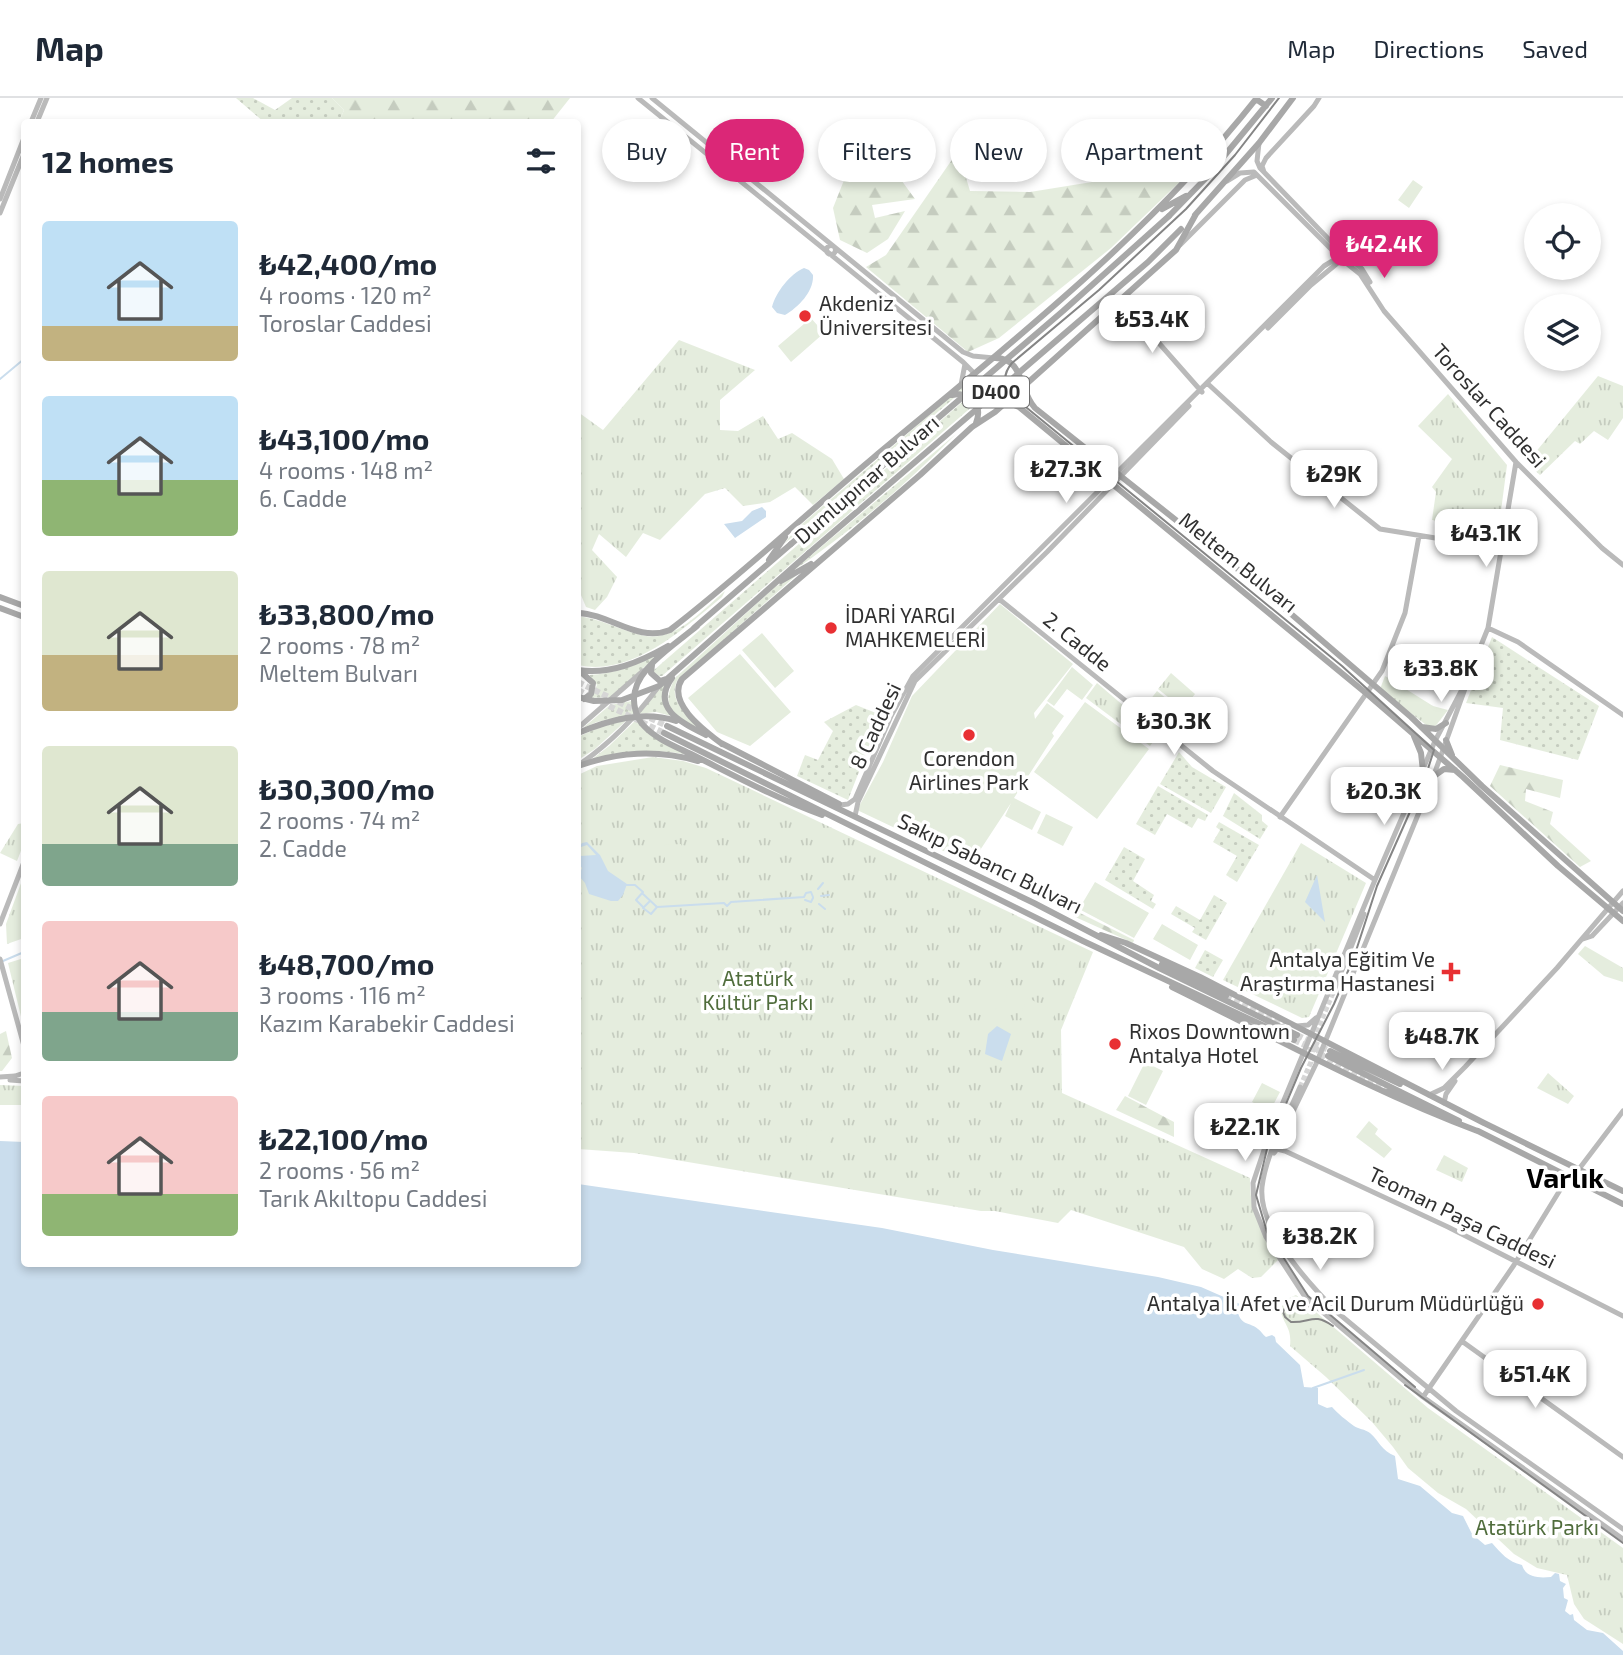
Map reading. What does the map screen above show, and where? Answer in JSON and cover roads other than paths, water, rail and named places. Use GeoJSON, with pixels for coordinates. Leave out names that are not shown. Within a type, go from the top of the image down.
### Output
{"type":"FeatureCollection","features":[{"type":"Feature","properties":{"kind":"main road"},"geometry":{"type":"LineString","coordinates":[[32,119],[41,98]]}},
{"type":"Feature","properties":{"kind":"main road"},"geometry":{"type":"LineString","coordinates":[[38,119],[47,98]]}},
{"type":"Feature","properties":{"kind":"main road"},"geometry":{"type":"LineString","coordinates":[[638,98],[963,362],[989,393],[1007,402]]}},
{"type":"Feature","properties":{"kind":"main road"},"geometry":{"type":"LineString","coordinates":[[652,98],[967,354],[1002,358],[1012,363],[1018,371],[1023,387]]}},
{"type":"Feature","properties":{"kind":"main road","name":"Dumlupınar Bulvarı"},"geometry":{"type":"LineString","coordinates":[[581,671],[611,670],[638,663],[697,626],[1063,311],[1169,216],[1191,194],[1272,98]]}},
{"type":"Feature","properties":{"kind":"main road","name":"Dumlupınar Bulvarı"},"geometry":{"type":"LineString","coordinates":[[1227,181],[1293,98]]}},
{"type":"Feature","properties":{"kind":"main road"},"geometry":{"type":"LineString","coordinates":[[1261,174],[1266,158],[1313,108],[1319,98]]}},
{"type":"Feature","properties":{"kind":"main road"},"geometry":{"type":"LineString","coordinates":[[581,613],[599,616],[649,635],[670,630],[994,358],[1198,169],[1256,99],[1266,106]]}},
{"type":"Feature","properties":{"kind":"main road"},"geometry":{"type":"LineString","coordinates":[[1259,143],[1257,159],[1266,158]]}},
{"type":"Feature","properties":{"kind":"main road"},"geometry":{"type":"LineString","coordinates":[[0,199],[21,146]]}},
{"type":"Feature","properties":{"kind":"main road","name":"Toroslar Caddesi"},"geometry":{"type":"LineString","coordinates":[[1257,159],[1261,174],[1330,250],[1343,258]]}},
{"type":"Feature","properties":{"kind":"main road"},"geometry":{"type":"LineString","coordinates":[[0,213],[21,161]]}},
{"type":"Feature","properties":{"kind":"main road"},"geometry":{"type":"LineString","coordinates":[[1227,181],[1245,171],[1261,174]]}},
{"type":"Feature","properties":{"kind":"main road"},"geometry":{"type":"LineString","coordinates":[[722,744],[703,729],[680,703],[678,684],[688,673],[972,427],[1007,402],[1176,250],[1245,180],[1261,174]]}},
{"type":"Feature","properties":{"kind":"main road","name":"Toroslar Caddesi"},"geometry":{"type":"LineString","coordinates":[[1261,174],[1360,274],[1395,323],[1517,462],[1601,548],[1623,565]]}},
{"type":"Feature","properties":{"kind":"main road","name":"Dumlupınar Bulvarı"},"geometry":{"type":"LineString","coordinates":[[581,763],[602,749],[637,716],[659,686],[767,589],[1148,262],[1226,182]]}},
{"type":"Feature","properties":{"kind":"main road"},"geometry":{"type":"LineString","coordinates":[[1153,213],[1191,194]]}},
{"type":"Feature","properties":{"kind":"main road"},"geometry":{"type":"LineString","coordinates":[[1176,250],[1196,214]]}},
{"type":"Feature","properties":{"kind":"main road"},"geometry":{"type":"LineString","coordinates":[[828,254],[835,253],[834,246]]}},
{"type":"Feature","properties":{"kind":"main road"},"geometry":{"type":"LineString","coordinates":[[1317,274],[1330,250]]}},
{"type":"Feature","properties":{"kind":"main road"},"geometry":{"type":"LineString","coordinates":[[840,805],[855,799],[891,716],[911,679],[1112,482],[1317,274],[1343,258]]}},
{"type":"Feature","properties":{"kind":"main road"},"geometry":{"type":"LineString","coordinates":[[1208,384],[1343,258]]}},
{"type":"Feature","properties":{"kind":"main road"},"geometry":{"type":"LineString","coordinates":[[1121,300],[1201,391]]}},
{"type":"Feature","properties":{"kind":"main road"},"geometry":{"type":"LineString","coordinates":[[960,388],[966,368],[963,362]]}},
{"type":"Feature","properties":{"kind":"main road"},"geometry":{"type":"LineString","coordinates":[[1208,384],[1270,442],[1380,528],[1503,549]]}},
{"type":"Feature","properties":{"kind":"main road","name":"Meltem Bulvarı"},"geometry":{"type":"LineString","coordinates":[[1023,387],[1035,408],[1255,583],[1374,685],[1616,908]]}},
{"type":"Feature","properties":{"kind":"main road"},"geometry":{"type":"LineString","coordinates":[[950,396],[961,393],[975,402],[979,412],[972,427]]}},
{"type":"Feature","properties":{"kind":"main road","name":"Meltem Bulvarı"},"geometry":{"type":"LineString","coordinates":[[1007,402],[1019,407],[1112,482],[1367,694],[1456,771],[1507,820],[1616,908]]}},
{"type":"Feature","properties":{"kind":"main road"},"geometry":{"type":"LineString","coordinates":[[1285,1151],[1280,1146],[1280,1135],[1290,1120],[1317,1059],[1434,776],[1488,628],[1517,462]]}},
{"type":"Feature","properties":{"kind":"main road","name":"8 Caddesi"},"geometry":{"type":"LineString","coordinates":[[855,816],[858,802],[910,689],[1112,482]]}},
{"type":"Feature","properties":{"kind":"main road"},"geometry":{"type":"LineString","coordinates":[[761,569],[793,527]]}},
{"type":"Feature","properties":{"kind":"main road"},"geometry":{"type":"LineString","coordinates":[[1280,817],[1382,671],[1405,613],[1419,536]]}},
{"type":"Feature","properties":{"kind":"main road"},"geometry":{"type":"LineString","coordinates":[[767,589],[828,554]]}},
{"type":"Feature","properties":{"kind":"main road"},"geometry":{"type":"LineString","coordinates":[[724,601],[732,580]]}},
{"type":"Feature","properties":{"kind":"main road"},"geometry":{"type":"LineString","coordinates":[[0,597],[21,605]]}},
{"type":"Feature","properties":{"kind":"main road","name":"2. Cadde"},"geometry":{"type":"LineString","coordinates":[[999,599],[1213,771],[1375,880]]}},
{"type":"Feature","properties":{"kind":"main road"},"geometry":{"type":"LineString","coordinates":[[0,608],[21,616]]}},
{"type":"Feature","properties":{"kind":"main road"},"geometry":{"type":"LineString","coordinates":[[581,727],[697,626]]}},
{"type":"Feature","properties":{"kind":"main road"},"geometry":{"type":"LineString","coordinates":[[1488,628],[1518,642],[1623,715]]}},
{"type":"Feature","properties":{"kind":"main road"},"geometry":{"type":"LineString","coordinates":[[656,661],[650,668],[651,673],[660,681],[669,677]]}},
{"type":"Feature","properties":{"kind":"main road"},"geometry":{"type":"LineString","coordinates":[[687,661],[668,684],[664,698],[670,712],[685,724],[840,805],[855,816]]}},
{"type":"Feature","properties":{"kind":"main road"},"geometry":{"type":"LineString","coordinates":[[643,671],[634,696],[637,716],[642,725],[663,732],[847,825]]}},
{"type":"Feature","properties":{"kind":"main road"},"geometry":{"type":"LineString","coordinates":[[581,673],[593,683],[591,694],[581,698]]}},
{"type":"Feature","properties":{"kind":"main road"},"geometry":{"type":"LineString","coordinates":[[1467,680],[1435,741],[1369,893],[1262,1154],[1253,1183],[1254,1208],[1259,1225],[1305,1297],[1423,1397],[1623,1539]]}},
{"type":"Feature","properties":{"kind":"main road"},"geometry":{"type":"LineString","coordinates":[[581,698],[610,702],[659,686]]}},
{"type":"Feature","properties":{"kind":"main road"},"geometry":{"type":"LineString","coordinates":[[581,729],[637,716],[663,717],[685,724]]}},
{"type":"Feature","properties":{"kind":"main road"},"geometry":{"type":"LineString","coordinates":[[663,717],[653,724],[654,732],[663,732],[713,765],[777,797],[847,825]]}},
{"type":"Feature","properties":{"kind":"main road"},"geometry":{"type":"LineString","coordinates":[[1420,726],[1436,729],[1446,723]]}},
{"type":"Feature","properties":{"kind":"main road","name":"Sakıp Sabancı Bulvarı"},"geometry":{"type":"LineString","coordinates":[[663,732],[855,816],[1296,1037],[1083,941],[847,825]]}},
{"type":"Feature","properties":{"kind":"main road"},"geometry":{"type":"LineString","coordinates":[[1413,734],[1421,753],[1423,771]]}},
{"type":"Feature","properties":{"kind":"main road"},"geometry":{"type":"LineString","coordinates":[[1446,740],[1458,762]]}},
{"type":"Feature","properties":{"kind":"main road"},"geometry":{"type":"LineString","coordinates":[[581,764],[640,752],[668,754],[713,765]]}},
{"type":"Feature","properties":{"kind":"main road"},"geometry":{"type":"LineString","coordinates":[[1434,776],[1444,769],[1456,771]]}},
{"type":"Feature","properties":{"kind":"main road"},"geometry":{"type":"LineString","coordinates":[[0,924],[21,870]]}},
{"type":"Feature","properties":{"kind":"main road"},"geometry":{"type":"LineString","coordinates":[[1429,1095],[1444,1088],[1465,1067],[1583,939],[1616,908],[1623,891]]}},
{"type":"Feature","properties":{"kind":"main road"},"geometry":{"type":"LineString","coordinates":[[1334,993],[1358,934],[1369,893]]}},
{"type":"Feature","properties":{"kind":"main road"},"geometry":{"type":"LineString","coordinates":[[1616,908],[1623,921]]}},
{"type":"Feature","properties":{"kind":"main road"},"geometry":{"type":"LineString","coordinates":[[1077,926],[1126,943],[1200,977],[1324,1041],[1332,1051],[1480,1132],[1623,1205]]}},
{"type":"Feature","properties":{"kind":"main road"},"geometry":{"type":"LineString","coordinates":[[1094,932],[1227,996]]}},
{"type":"Feature","properties":{"kind":"main road"},"geometry":{"type":"LineString","coordinates":[[1083,941],[1421,1110],[1480,1132]]}},
{"type":"Feature","properties":{"kind":"main road"},"geometry":{"type":"LineString","coordinates":[[0,959],[21,1035]]}},
{"type":"Feature","properties":{"kind":"main road"},"geometry":{"type":"LineString","coordinates":[[1293,1026],[1311,1024],[1323,1007]]}},
{"type":"Feature","properties":{"kind":"main road"},"geometry":{"type":"LineString","coordinates":[[1329,1028],[1332,1051]]}},
{"type":"Feature","properties":{"kind":"main road"},"geometry":{"type":"LineString","coordinates":[[1332,1051],[1484,1123]]}},
{"type":"Feature","properties":{"kind":"main road"},"geometry":{"type":"LineString","coordinates":[[1332,1051],[1623,1191]]}},
{"type":"Feature","properties":{"kind":"main road"},"geometry":{"type":"LineString","coordinates":[[1444,1102],[1446,1094],[1465,1067]]}},
{"type":"Feature","properties":{"kind":"main road"},"geometry":{"type":"LineString","coordinates":[[0,1078],[21,1074]]}},
{"type":"Feature","properties":{"kind":"main road"},"geometry":{"type":"LineString","coordinates":[[0,1078],[21,1081]]}},
{"type":"Feature","properties":{"kind":"main road"},"geometry":{"type":"LineString","coordinates":[[1300,1087],[1267,1168],[1262,1196],[1267,1220],[1275,1236],[1323,1297],[1429,1389],[1623,1529]]}},
{"type":"Feature","properties":{"kind":"main road"},"geometry":{"type":"LineString","coordinates":[[1390,1091],[1480,1132]]}},
{"type":"Feature","properties":{"kind":"main road"},"geometry":{"type":"LineString","coordinates":[[1579,1169],[1623,1111]]}},
{"type":"Feature","properties":{"kind":"main road"},"geometry":{"type":"LineString","coordinates":[[1267,1168],[1276,1150],[1285,1151]]}},
{"type":"Feature","properties":{"kind":"main road","name":"Teoman Paşa Caddesi"},"geometry":{"type":"LineString","coordinates":[[1285,1151],[1516,1261],[1623,1316]]}},
{"type":"Feature","properties":{"kind":"main road"},"geometry":{"type":"LineString","coordinates":[[1423,1397],[1463,1342],[1568,1177]]}},
{"type":"Feature","properties":{"kind":"main road"},"geometry":{"type":"LineString","coordinates":[[1286,1269],[1296,1263]]}},
{"type":"Feature","properties":{"kind":"main road"},"geometry":{"type":"LineString","coordinates":[[1463,1342],[1623,1457]]}},
{"type":"Feature","properties":{"kind":"main road"},"geometry":{"type":"LineString","coordinates":[[1609,1529],[1614,1523]]}},
{"type":"Feature","properties":{"kind":"water"},"geometry":{"type":"Polygon","coordinates":[[[804,268],[813,275],[808,293],[790,312],[785,315],[777,313],[772,307],[777,295],[789,279],[804,268]]]}},
{"type":"Feature","properties":{"kind":"water"},"geometry":{"type":"Polygon","coordinates":[[[762,507],[766,511],[766,517],[735,538],[724,524],[742,521],[752,511],[762,507]]]}},
{"type":"Feature","properties":{"kind":"water"},"geometry":{"type":"Polygon","coordinates":[[[587,842],[600,855],[608,871],[627,884],[618,901],[589,894],[581,878],[581,856],[596,855],[587,845],[581,847],[582,843],[587,842]]]}},
{"type":"Feature","properties":{"kind":"water"},"geometry":{"type":"Polygon","coordinates":[[[1317,875],[1325,922],[1305,902],[1317,875]]]}},
{"type":"Feature","properties":{"kind":"water"},"geometry":{"type":"Polygon","coordinates":[[[997,1026],[1011,1034],[1002,1061],[985,1054],[988,1034],[997,1026]]]}},
{"type":"Feature","properties":{"kind":"water"},"geometry":{"type":"Polygon","coordinates":[[[0,1141],[21,1142],[21,1267],[581,1267],[581,1184],[882,1228],[1201,1287],[1242,1305],[1238,1313],[1242,1320],[1266,1337],[1275,1337],[1276,1342],[1300,1365],[1304,1387],[1318,1388],[1318,1404],[1332,1407],[1354,1426],[1370,1433],[1395,1456],[1398,1479],[1420,1486],[1452,1513],[1463,1516],[1472,1534],[1485,1545],[1492,1543],[1502,1554],[1522,1565],[1530,1575],[1551,1577],[1555,1573],[1559,1574],[1560,1581],[1566,1584],[1563,1588],[1564,1598],[1568,1600],[1565,1611],[1573,1614],[1574,1620],[1587,1630],[1603,1633],[1623,1651],[1623,1655],[0,1655],[0,1141]]]}},
{"type":"Feature","properties":{"kind":"waterway"},"geometry":{"type":"LineString","coordinates":[[0,379],[21,362]]}},
{"type":"Feature","properties":{"kind":"waterway"},"geometry":{"type":"LineString","coordinates":[[818,889],[823,883]]}},
{"type":"Feature","properties":{"kind":"waterway"},"geometry":{"type":"LineString","coordinates":[[626,885],[635,885],[643,892],[636,900],[643,907]]}},
{"type":"Feature","properties":{"kind":"waterway"},"geometry":{"type":"LineString","coordinates":[[650,901],[643,908],[651,914],[657,907],[724,903],[727,906],[731,902],[804,897],[811,892],[813,897]]}},
{"type":"Feature","properties":{"kind":"waterway"},"geometry":{"type":"LineString","coordinates":[[643,894],[657,907]]}},
{"type":"Feature","properties":{"kind":"waterway"},"geometry":{"type":"LineString","coordinates":[[821,896],[829,895]]}},
{"type":"Feature","properties":{"kind":"waterway"},"geometry":{"type":"LineString","coordinates":[[805,900],[811,902],[813,898]]}},
{"type":"Feature","properties":{"kind":"waterway"},"geometry":{"type":"LineString","coordinates":[[819,904],[825,909]]}},
{"type":"Feature","properties":{"kind":"waterway"},"geometry":{"type":"LineString","coordinates":[[3,961],[21,953]]}},
{"type":"Feature","properties":{"kind":"waterway"},"geometry":{"type":"LineString","coordinates":[[1313,1388],[1364,1370]]}},
{"type":"Feature","properties":{"kind":"tunnel"},"geometry":{"type":"LineString","coordinates":[[581,683],[637,711]]}},
{"type":"Feature","properties":{"kind":"tunnel"},"geometry":{"type":"LineString","coordinates":[[581,692],[591,697]]}},
{"type":"Feature","properties":{"kind":"tunnel"},"geometry":{"type":"LineString","coordinates":[[601,702],[664,733]]}},
{"type":"Feature","properties":{"kind":"tunnel"},"geometry":{"type":"LineString","coordinates":[[650,718],[667,726]]}},
{"type":"Feature","properties":{"kind":"tunnel"},"geometry":{"type":"LineString","coordinates":[[1315,1047],[1316,1033],[1333,993]]}},
{"type":"Feature","properties":{"kind":"tunnel"},"geometry":{"type":"LineString","coordinates":[[1226,996],[1285,1024]]}},
{"type":"Feature","properties":{"kind":"tunnel"},"geometry":{"type":"LineString","coordinates":[[1297,1035],[1330,1051]]}},
{"type":"Feature","properties":{"kind":"tunnel"},"geometry":{"type":"LineString","coordinates":[[1294,1040],[1318,1051]]}},
{"type":"Feature","properties":{"kind":"tunnel"},"geometry":{"type":"LineString","coordinates":[[1300,1087],[1311,1062],[1310,1045]]}},
{"type":"Feature","properties":{"kind":"tunnel"},"geometry":{"type":"LineString","coordinates":[[1315,1047],[1326,1059],[1389,1091]]}},
{"type":"Feature","properties":{"kind":"tram line"},"geometry":{"type":"LineString","coordinates":[[1279,98],[1235,155],[1186,209],[1099,290],[1012,363],[1006,373],[1005,382],[1016,399],[1342,666],[1434,750],[1425,778],[1377,886],[1354,957],[1334,1004],[1301,1068],[1267,1149],[1256,1195],[1267,1232],[1308,1296],[1415,1387]]}},
{"type":"Feature","properties":{"kind":"tram line"},"geometry":{"type":"LineString","coordinates":[[1313,1310],[1295,1300],[1288,1302],[1283,1312],[1291,1322],[1316,1319],[1333,1326]]}},
{"type":"Feature","properties":{"kind":"tram line"},"geometry":{"type":"LineString","coordinates":[[1405,1385],[1623,1543]]}},
{"type":"Feature","properties":{"kind":"place","name":"Akdeniz Üniversitesi"},"geometry":{"type":"Point","coordinates":[805,316]}},
{"type":"Feature","properties":{"kind":"place","name":"İDARİ YARGI MAHKEMELERİ"},"geometry":{"type":"Point","coordinates":[831,628]}},
{"type":"Feature","properties":{"kind":"place","name":"Corendon Airlines Park"},"geometry":{"type":"Point","coordinates":[969,735]}},
{"type":"Feature","properties":{"kind":"place","name":"Antalya Eğitim Ve Araştırma Hastanesi"},"geometry":{"type":"Point","coordinates":[1451,972]}},
{"type":"Feature","properties":{"kind":"place","name":"Rixos Downtown Antalya Hotel"},"geometry":{"type":"Point","coordinates":[1115,1044]}},
{"type":"Feature","properties":{"kind":"place","name":"Antalya İl Afet ve Acil Durum Müdürlüğü"},"geometry":{"type":"Point","coordinates":[1538,1304]}},
{"type":"Feature","properties":{"kind":"district","name":"Varlık"},"geometry":{"type":"Point","coordinates":[1565,1178]}},
{"type":"Feature","properties":{"kind":"park label","name":"Atatürk Kültür Parkı"},"geometry":{"type":"Point","coordinates":[758,991]}},
{"type":"Feature","properties":{"kind":"park label","name":"Atatürk Parkı"},"geometry":{"type":"Point","coordinates":[1537,1528]}}]}
